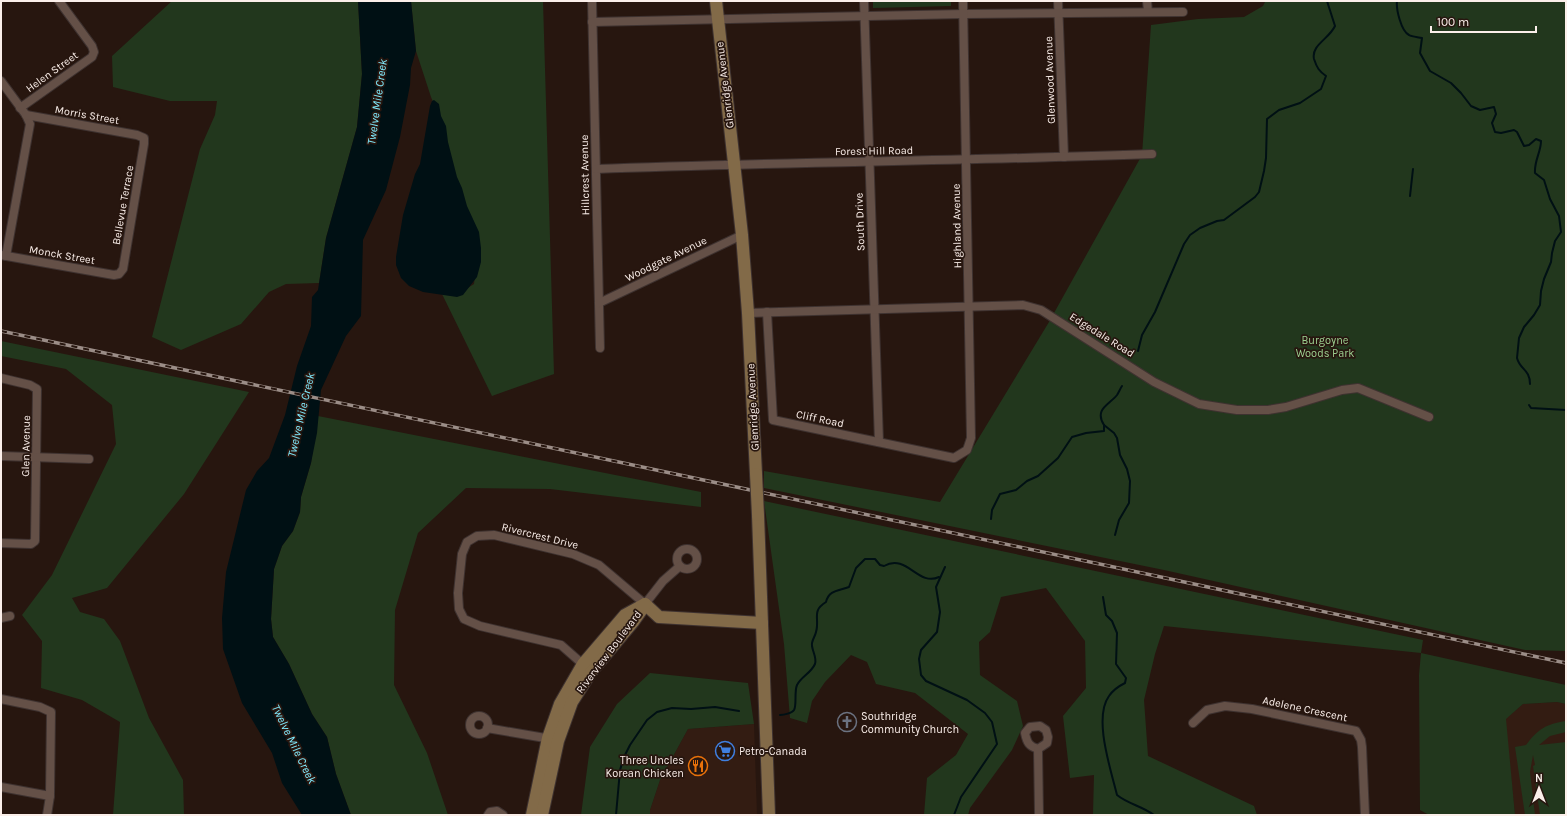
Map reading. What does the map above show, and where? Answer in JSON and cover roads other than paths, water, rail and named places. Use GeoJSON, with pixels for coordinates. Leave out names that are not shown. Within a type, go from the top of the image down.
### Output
{"type":"FeatureCollection","features":[{"type":"Feature","properties":{"kind":"main road","name":"Glenridge Avenue"},"geometry":{"type":"LineString","coordinates":[[716,1],[735,164],[748,313],[758,514],[769,815]]}},
{"type":"Feature","properties":{"kind":"main road","name":"Riverview Boulevard"},"geometry":{"type":"LineString","coordinates":[[532,815],[553,740],[587,668],[625,615],[645,604],[659,617],[762,623]]}},
{"type":"Feature","properties":{"kind":"main road","name":"Riverview Boulevard"},"geometry":{"type":"LineString","coordinates":[[542,815],[553,740]]}},
{"type":"Feature","properties":{"kind":"street","name":"Helen Street"},"geometry":{"type":"LineString","coordinates":[[20,108],[92,57],[94,52],[92,46],[59,1]]}},
{"type":"Feature","properties":{"kind":"street","name":"Hillcrest Avenue"},"geometry":{"type":"LineString","coordinates":[[592,1],[600,348]]}},
{"type":"Feature","properties":{"kind":"street","name":"South Drive"},"geometry":{"type":"LineString","coordinates":[[864,1],[879,442]]}},
{"type":"Feature","properties":{"kind":"street","name":"Highland Avenue"},"geometry":{"type":"LineString","coordinates":[[963,1],[971,438],[967,450]]}},
{"type":"Feature","properties":{"kind":"street","name":"Glenwood Avenue"},"geometry":{"type":"LineString","coordinates":[[1058,1],[1064,157]]}},
{"type":"Feature","properties":{"kind":"street"},"geometry":{"type":"LineString","coordinates":[[1147,1],[1148,12]]}},
{"type":"Feature","properties":{"kind":"street"},"geometry":{"type":"LineString","coordinates":[[592,22],[964,14],[1183,12]]}},
{"type":"Feature","properties":{"kind":"street"},"geometry":{"type":"LineString","coordinates":[[1,81],[26,115],[30,124],[3,255]]}},
{"type":"Feature","properties":{"kind":"street","name":"Morris Street"},"geometry":{"type":"LineString","coordinates":[[26,115],[137,135],[144,138]]}},
{"type":"Feature","properties":{"kind":"street","name":"Bellevue Terrace"},"geometry":{"type":"LineString","coordinates":[[119,274],[123,269],[144,138]]}},
{"type":"Feature","properties":{"kind":"street","name":"Forest Hill Road"},"geometry":{"type":"LineString","coordinates":[[596,170],[735,164],[869,163],[1152,154]]}},
{"type":"Feature","properties":{"kind":"street","name":"Woodgate Avenue"},"geometry":{"type":"LineString","coordinates":[[599,303],[742,235]]}},
{"type":"Feature","properties":{"kind":"street","name":"Monck Street"},"geometry":{"type":"LineString","coordinates":[[3,255],[114,276],[119,274]]}},
{"type":"Feature","properties":{"kind":"street","name":"Edgedale Road"},"geometry":{"type":"LineString","coordinates":[[748,313],[1023,305],[1041,310],[1154,382],[1199,404],[1237,410],[1268,410],[1286,407],[1342,390],[1358,388],[1429,417]]}},
{"type":"Feature","properties":{"kind":"street","name":"Cliff Road"},"geometry":{"type":"LineString","coordinates":[[767,312],[773,420],[954,458],[967,450]]}},
{"type":"Feature","properties":{"kind":"street","name":"Glen Avenue"},"geometry":{"type":"LineString","coordinates":[[1,378],[30,385],[37,389],[35,542],[31,544],[1,543]]}},
{"type":"Feature","properties":{"kind":"street"},"geometry":{"type":"LineString","coordinates":[[1,456],[89,459]]}},
{"type":"Feature","properties":{"kind":"street","name":"Rivercrest Drive"},"geometry":{"type":"LineString","coordinates":[[587,668],[561,645],[480,626],[464,619],[459,609],[458,593],[462,554],[467,542],[477,536],[494,535],[573,554],[599,565],[645,604]]}},
{"type":"Feature","properties":{"kind":"street"},"geometry":{"type":"LineString","coordinates":[[645,604],[663,581],[680,566]]}},
{"type":"Feature","properties":{"kind":"street"},"geometry":{"type":"LineString","coordinates":[[1,618],[10,616]]}},
{"type":"Feature","properties":{"kind":"street"},"geometry":{"type":"LineString","coordinates":[[1,699],[40,707],[52,713],[50,796],[47,815]]}},
{"type":"Feature","properties":{"kind":"street","name":"Adelene Crescent"},"geometry":{"type":"LineString","coordinates":[[1193,722],[1207,710],[1225,706],[1252,709],[1356,731],[1361,740],[1362,747],[1365,815]]}},
{"type":"Feature","properties":{"kind":"street"},"geometry":{"type":"LineString","coordinates":[[487,728],[553,740]]}},
{"type":"Feature","properties":{"kind":"street"},"geometry":{"type":"LineString","coordinates":[[1038,749],[1039,815]]}},
{"type":"Feature","properties":{"kind":"street"},"geometry":{"type":"LineString","coordinates":[[1,787],[50,796]]}},
{"type":"Feature","properties":{"kind":"street"},"geometry":{"type":"LineString","coordinates":[[488,815],[490,812],[496,811],[503,815]]}},
{"type":"Feature","properties":{"kind":"water","name":"Twelve Mile Creek"},"geometry":{"type":"Polygon","coordinates":[[[358,1],[411,1],[416,51],[411,68],[410,85],[400,137],[386,190],[363,240],[361,316],[346,336],[321,390],[317,433],[311,463],[301,497],[300,512],[293,531],[282,546],[274,569],[271,619],[273,637],[289,664],[312,714],[327,737],[336,774],[351,815],[302,815],[282,783],[272,753],[242,703],[223,649],[222,618],[226,572],[246,490],[257,471],[269,458],[285,415],[297,366],[311,326],[312,297],[318,290],[326,238],[357,127],[362,74],[358,1]]]}},
{"type":"Feature","properties":{"kind":"water"},"geometry":{"type":"Polygon","coordinates":[[[434,100],[439,104],[441,116],[446,126],[448,142],[457,177],[467,206],[479,232],[481,248],[481,262],[477,277],[463,295],[457,297],[423,292],[409,286],[401,278],[396,265],[403,215],[415,174],[420,164],[430,106],[434,100]]]}},
{"type":"Feature","properties":{"kind":"waterway"},"geometry":{"type":"LineString","coordinates":[[1138,351],[1142,335],[1155,312],[1184,244],[1190,235],[1200,228],[1217,221],[1224,220],[1255,197],[1259,192],[1266,158],[1267,119],[1279,110],[1300,103],[1321,89],[1326,76],[1317,67],[1314,54],[1315,50],[1335,26],[1327,1]]}},
{"type":"Feature","properties":{"kind":"waterway"},"geometry":{"type":"LineString","coordinates":[[1397,1],[1397,9],[1401,25],[1406,33],[1410,36],[1422,38],[1420,53],[1430,71],[1451,83],[1471,106],[1480,110],[1494,107],[1496,114],[1492,123],[1495,132],[1501,133],[1514,130],[1517,132],[1524,146],[1529,145],[1536,139],[1541,141],[1535,173],[1544,180],[1550,199],[1559,216],[1561,232],[1555,241],[1551,262],[1544,279],[1540,305],[1524,327],[1519,338],[1517,358],[1520,365],[1527,372],[1530,379],[1530,384]]}},
{"type":"Feature","properties":{"kind":"waterway"},"geometry":{"type":"LineString","coordinates":[[1410,196],[1413,169]]}},
{"type":"Feature","properties":{"kind":"waterway"},"geometry":{"type":"LineString","coordinates":[[991,519],[992,510],[1000,494],[1016,490],[1027,481],[1038,476],[1058,458],[1072,437],[1086,433],[1104,431],[1104,425],[1101,420],[1102,411],[1117,395],[1122,386]]}},
{"type":"Feature","properties":{"kind":"waterway"},"geometry":{"type":"LineString","coordinates":[[1529,405],[1531,408],[1566,410]]}},
{"type":"Feature","properties":{"kind":"waterway"},"geometry":{"type":"LineString","coordinates":[[1104,425],[1114,433],[1117,438],[1120,455],[1127,469],[1130,481],[1129,503],[1119,520],[1115,535]]}},
{"type":"Feature","properties":{"kind":"waterway"},"geometry":{"type":"LineString","coordinates":[[780,715],[788,714],[794,710],[797,685],[815,664],[812,644],[816,634],[817,612],[821,605],[826,602],[829,595],[838,590],[849,587],[856,568],[865,559],[875,559],[880,565],[884,566],[892,563],[906,566],[925,578],[932,579],[939,577]]}},
{"type":"Feature","properties":{"kind":"waterway"},"geometry":{"type":"LineString","coordinates":[[945,567],[936,587],[940,612],[937,632],[921,650],[919,659],[921,675],[926,681],[967,700],[985,713],[992,722],[997,744],[961,797],[954,815]]}},
{"type":"Feature","properties":{"kind":"waterway"},"geometry":{"type":"LineString","coordinates":[[1103,597],[1106,615],[1112,621],[1117,633],[1116,664],[1126,678],[1125,683],[1116,688],[1109,696],[1105,706],[1103,730],[1108,758],[1117,795],[1154,815]]}},
{"type":"Feature","properties":{"kind":"waterway"},"geometry":{"type":"LineString","coordinates":[[616,815],[620,770],[624,757],[630,745],[647,720],[657,712],[672,708],[691,709],[715,707],[739,711]]}},
{"type":"Feature","properties":{"kind":"railway"},"geometry":{"type":"LineString","coordinates":[[1,331],[1566,663]]}},
{"type":"Feature","properties":{"kind":"place","name":"Southridge Community Church"},"geometry":{"type":"Point","coordinates":[847,722]}},
{"type":"Feature","properties":{"kind":"place","name":"Petro-Canada"},"geometry":{"type":"Point","coordinates":[725,751]}},
{"type":"Feature","properties":{"kind":"place","name":"Three Uncles Korean Chicken"},"geometry":{"type":"Point","coordinates":[698,766]}},
{"type":"Feature","properties":{"kind":"park label","name":"Burgoyne Woods Park"},"geometry":{"type":"Point","coordinates":[1325,346]}}]}
